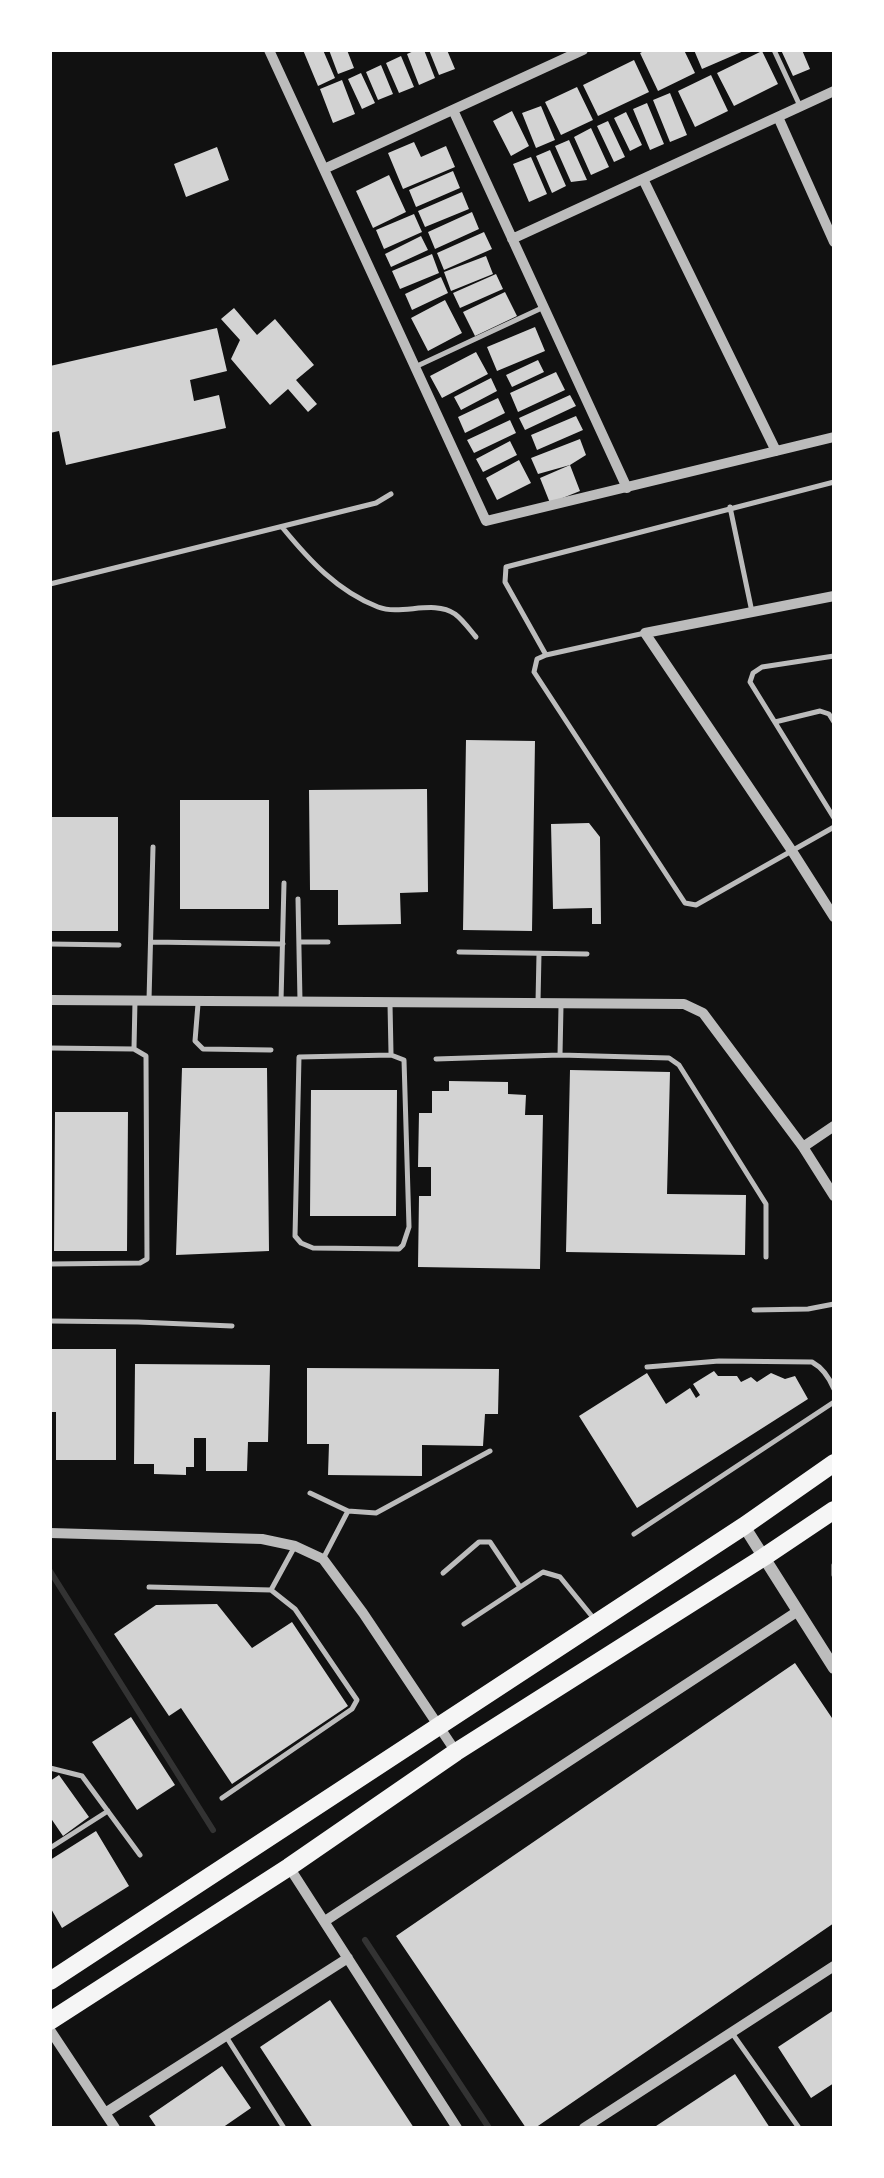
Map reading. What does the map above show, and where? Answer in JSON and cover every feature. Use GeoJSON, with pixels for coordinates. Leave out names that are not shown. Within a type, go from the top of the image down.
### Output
{"type":"FeatureCollection","features":[{"type":"Feature","properties":{"kind":"main road"},"geometry":{"type":"LineString","coordinates":[[50,1982],[834,1463]]}},
{"type":"Feature","properties":{"kind":"main road"},"geometry":{"type":"LineString","coordinates":[[50,2021],[456,1752],[834,1510]]}},
{"type":"Feature","properties":{"kind":"street"},"geometry":{"type":"LineString","coordinates":[[270,50],[486,521],[834,436]]}},
{"type":"Feature","properties":{"kind":"street"},"geometry":{"type":"LineString","coordinates":[[324,169],[583,50]]}},
{"type":"Feature","properties":{"kind":"street"},"geometry":{"type":"LineString","coordinates":[[512,239],[834,91]]}},
{"type":"Feature","properties":{"kind":"street"},"geometry":{"type":"LineString","coordinates":[[453,110],[627,488]]}},
{"type":"Feature","properties":{"kind":"street"},"geometry":{"type":"LineString","coordinates":[[778,118],[834,242]]}},
{"type":"Feature","properties":{"kind":"street"},"geometry":{"type":"LineString","coordinates":[[643,180],[776,451]]}},
{"type":"Feature","properties":{"kind":"street"},"geometry":{"type":"LineString","coordinates":[[834,596],[645,633],[834,917]]}},
{"type":"Feature","properties":{"kind":"street"},"geometry":{"type":"LineString","coordinates":[[50,1000],[684,1004],[703,1012],[803,1147],[834,1196]]}},
{"type":"Feature","properties":{"kind":"street"},"geometry":{"type":"LineString","coordinates":[[803,1147],[834,1126]]}},
{"type":"Feature","properties":{"kind":"street"},"geometry":{"type":"LineString","coordinates":[[744,1526],[834,1668]]}},
{"type":"Feature","properties":{"kind":"street"},"geometry":{"type":"LineString","coordinates":[[50,1533],[262,1538],[295,1546],[323,1559],[456,1752]]}},
{"type":"Feature","properties":{"kind":"street"},"geometry":{"type":"LineString","coordinates":[[324,1922],[798,1611]]}},
{"type":"Feature","properties":{"kind":"street"},"geometry":{"type":"LineString","coordinates":[[289,1866],[457,2128]]}},
{"type":"Feature","properties":{"kind":"street"},"geometry":{"type":"LineString","coordinates":[[105,2113],[348,1958]]}},
{"type":"Feature","properties":{"kind":"street"},"geometry":{"type":"LineString","coordinates":[[584,2128],[834,1966]]}},
{"type":"Feature","properties":{"kind":"street"},"geometry":{"type":"LineString","coordinates":[[50,2030],[115,2128]]}},
{"type":"Feature","properties":{"kind":"lane"},"geometry":{"type":"LineString","coordinates":[[774,50],[801,107]]}},
{"type":"Feature","properties":{"kind":"lane"},"geometry":{"type":"LineString","coordinates":[[415,367],[544,308]]}},
{"type":"Feature","properties":{"kind":"lane"},"geometry":{"type":"LineString","coordinates":[[546,655],[505,582],[506,567],[834,482]]}},
{"type":"Feature","properties":{"kind":"lane"},"geometry":{"type":"LineString","coordinates":[[50,584],[376,503],[391,494]]}},
{"type":"Feature","properties":{"kind":"lane"},"geometry":{"type":"LineString","coordinates":[[730,508],[752,612]]}},
{"type":"Feature","properties":{"kind":"lane"},"geometry":{"type":"LineString","coordinates":[[282,526],[328,579],[345,591],[381,608],[443,609],[454,614],[476,637]]}},
{"type":"Feature","properties":{"kind":"lane"},"geometry":{"type":"LineString","coordinates":[[645,633],[546,655],[537,659],[534,672],[685,902],[696,905],[834,826]]}},
{"type":"Feature","properties":{"kind":"lane"},"geometry":{"type":"LineString","coordinates":[[834,656],[762,667],[753,673],[750,682],[834,818]]}},
{"type":"Feature","properties":{"kind":"lane"},"geometry":{"type":"LineString","coordinates":[[775,722],[820,710],[830,714],[834,722]]}},
{"type":"Feature","properties":{"kind":"lane"},"geometry":{"type":"LineString","coordinates":[[149,1000],[153,848]]}},
{"type":"Feature","properties":{"kind":"lane"},"geometry":{"type":"LineString","coordinates":[[281,1001],[284,883]]}},
{"type":"Feature","properties":{"kind":"lane"},"geometry":{"type":"LineString","coordinates":[[298,899],[300,1001]]}},
{"type":"Feature","properties":{"kind":"lane"},"geometry":{"type":"LineString","coordinates":[[150,942],[282,944]]}},
{"type":"Feature","properties":{"kind":"lane"},"geometry":{"type":"LineString","coordinates":[[299,942],[328,942]]}},
{"type":"Feature","properties":{"kind":"lane"},"geometry":{"type":"LineString","coordinates":[[50,944],[119,945]]}},
{"type":"Feature","properties":{"kind":"lane"},"geometry":{"type":"LineString","coordinates":[[459,952],[588,954]]}},
{"type":"Feature","properties":{"kind":"lane"},"geometry":{"type":"LineString","coordinates":[[538,1002],[539,954]]}},
{"type":"Feature","properties":{"kind":"lane"},"geometry":{"type":"LineString","coordinates":[[134,1049],[135,1000]]}},
{"type":"Feature","properties":{"kind":"lane"},"geometry":{"type":"LineString","coordinates":[[198,1001],[194,1041],[198,1046],[270,1050]]}},
{"type":"Feature","properties":{"kind":"lane"},"geometry":{"type":"LineString","coordinates":[[390,1002],[392,1055]]}},
{"type":"Feature","properties":{"kind":"lane"},"geometry":{"type":"LineString","coordinates":[[560,1055],[562,1003]]}},
{"type":"Feature","properties":{"kind":"lane"},"geometry":{"type":"LineString","coordinates":[[50,1048],[134,1049],[146,1056],[147,1259],[140,1263],[50,1264]]}},
{"type":"Feature","properties":{"kind":"lane"},"geometry":{"type":"LineString","coordinates":[[392,1055],[404,1060],[409,1226],[403,1245],[398,1249],[313,1248],[301,1243],[295,1236],[299,1057],[392,1055]]}},
{"type":"Feature","properties":{"kind":"lane"},"geometry":{"type":"LineString","coordinates":[[436,1059],[560,1055],[670,1058],[679,1065],[766,1204],[766,1256]]}},
{"type":"Feature","properties":{"kind":"lane"},"geometry":{"type":"LineString","coordinates":[[754,1310],[808,1309],[834,1304]]}},
{"type":"Feature","properties":{"kind":"lane"},"geometry":{"type":"LineString","coordinates":[[50,1321],[232,1326]]}},
{"type":"Feature","properties":{"kind":"lane"},"geometry":{"type":"LineString","coordinates":[[647,1367],[719,1361],[812,1362],[820,1366],[834,1388]]}},
{"type":"Feature","properties":{"kind":"lane"},"geometry":{"type":"LineString","coordinates":[[634,1534],[834,1402]]}},
{"type":"Feature","properties":{"kind":"lane"},"geometry":{"type":"LineString","coordinates":[[310,1492],[348,1511],[376,1513],[490,1451]]}},
{"type":"Feature","properties":{"kind":"lane"},"geometry":{"type":"LineString","coordinates":[[323,1559],[348,1511]]}},
{"type":"Feature","properties":{"kind":"lane"},"geometry":{"type":"LineString","coordinates":[[443,1574],[480,1542],[490,1542],[520,1587]]}},
{"type":"Feature","properties":{"kind":"lane"},"geometry":{"type":"LineString","coordinates":[[271,1590],[295,1546]]}},
{"type":"Feature","properties":{"kind":"lane"},"geometry":{"type":"LineString","coordinates":[[834,1565],[834,1575]]}},
{"type":"Feature","properties":{"kind":"lane"},"geometry":{"type":"LineString","coordinates":[[464,1624],[543,1572],[560,1577],[596,1622]]}},
{"type":"Feature","properties":{"kind":"lane"},"geometry":{"type":"LineString","coordinates":[[149,1587],[271,1590],[295,1609],[356,1700],[352,1709],[222,1798]]}},
{"type":"Feature","properties":{"kind":"lane"},"geometry":{"type":"LineString","coordinates":[[50,1768],[82,1776],[140,1855]]}},
{"type":"Feature","properties":{"kind":"lane"},"geometry":{"type":"LineString","coordinates":[[50,1848],[108,1811]]}},
{"type":"Feature","properties":{"kind":"lane"},"geometry":{"type":"LineString","coordinates":[[732,2032],[799,2128]]}},
{"type":"Feature","properties":{"kind":"lane"},"geometry":{"type":"LineString","coordinates":[[226,2036],[284,2128]]}},
{"type":"Feature","properties":{"kind":"building"},"geometry":{"type":"Polygon","coordinates":[[[303,50],[323,50],[335,78],[318,86],[303,50]]]}},
{"type":"Feature","properties":{"kind":"building"},"geometry":{"type":"Polygon","coordinates":[[[329,50],[347,50],[354,68],[338,74],[329,50]]]}},
{"type":"Feature","properties":{"kind":"building"},"geometry":{"type":"Polygon","coordinates":[[[424,50],[435,78],[419,85],[407,54],[424,50]]]}},
{"type":"Feature","properties":{"kind":"building"},"geometry":{"type":"Polygon","coordinates":[[[429,50],[447,50],[455,69],[439,75],[429,50]]]}},
{"type":"Feature","properties":{"kind":"building"},"geometry":{"type":"Polygon","coordinates":[[[684,50],[695,73],[658,91],[640,53],[684,50]]]}},
{"type":"Feature","properties":{"kind":"building"},"geometry":{"type":"Polygon","coordinates":[[[694,50],[746,50],[702,69],[694,50]]]}},
{"type":"Feature","properties":{"kind":"building"},"geometry":{"type":"Polygon","coordinates":[[[781,50],[802,50],[810,69],[793,76],[781,50]]]}},
{"type":"Feature","properties":{"kind":"building"},"geometry":{"type":"Polygon","coordinates":[[[762,51],[778,84],[734,106],[717,73],[762,51]]]}},
{"type":"Feature","properties":{"kind":"building"},"geometry":{"type":"Polygon","coordinates":[[[401,56],[414,87],[399,93],[386,63],[401,56]]]}},
{"type":"Feature","properties":{"kind":"building"},"geometry":{"type":"Polygon","coordinates":[[[634,60],[649,92],[598,116],[583,85],[634,60]]]}},
{"type":"Feature","properties":{"kind":"building"},"geometry":{"type":"Polygon","coordinates":[[[381,65],[393,94],[378,100],[366,72],[381,65]]]}},
{"type":"Feature","properties":{"kind":"building"},"geometry":{"type":"Polygon","coordinates":[[[361,73],[375,103],[362,109],[348,79],[361,73]]]}},
{"type":"Feature","properties":{"kind":"building"},"geometry":{"type":"Polygon","coordinates":[[[711,75],[728,111],[695,127],[678,91],[711,75]]]}},
{"type":"Feature","properties":{"kind":"building"},"geometry":{"type":"Polygon","coordinates":[[[342,80],[355,114],[333,123],[320,89],[342,80]]]}},
{"type":"Feature","properties":{"kind":"building"},"geometry":{"type":"Polygon","coordinates":[[[577,87],[593,120],[561,135],[545,102],[577,87]]]}},
{"type":"Feature","properties":{"kind":"building"},"geometry":{"type":"Polygon","coordinates":[[[670,93],[687,135],[670,142],[653,100],[670,93]]]}},
{"type":"Feature","properties":{"kind":"building"},"geometry":{"type":"Polygon","coordinates":[[[647,103],[664,144],[650,150],[633,109],[647,103]]]}},
{"type":"Feature","properties":{"kind":"building"},"geometry":{"type":"Polygon","coordinates":[[[541,106],[555,140],[536,148],[522,113],[541,106]]]}},
{"type":"Feature","properties":{"kind":"building"},"geometry":{"type":"Polygon","coordinates":[[[512,111],[529,146],[511,156],[493,121],[512,111]]]}},
{"type":"Feature","properties":{"kind":"building"},"geometry":{"type":"Polygon","coordinates":[[[626,112],[642,145],[630,151],[614,118],[626,112]]]}},
{"type":"Feature","properties":{"kind":"building"},"geometry":{"type":"Polygon","coordinates":[[[608,121],[625,157],[614,162],[597,126],[608,121]]]}},
{"type":"Feature","properties":{"kind":"building"},"geometry":{"type":"Polygon","coordinates":[[[591,128],[609,167],[591,175],[574,137],[591,128]]]}},
{"type":"Feature","properties":{"kind":"building"},"geometry":{"type":"Polygon","coordinates":[[[569,140],[587,180],[571,182],[555,146],[569,140]]]}},
{"type":"Feature","properties":{"kind":"building"},"geometry":{"type":"Polygon","coordinates":[[[414,142],[421,157],[446,146],[455,167],[403,189],[388,153],[414,142]]]}},
{"type":"Feature","properties":{"kind":"building"},"geometry":{"type":"Polygon","coordinates":[[[217,147],[229,180],[186,197],[174,164],[217,147]]]}},
{"type":"Feature","properties":{"kind":"building"},"geometry":{"type":"Polygon","coordinates":[[[550,150],[566,186],[552,193],[536,156],[550,150]]]}},
{"type":"Feature","properties":{"kind":"building"},"geometry":{"type":"Polygon","coordinates":[[[531,157],[547,194],[529,202],[513,164],[531,157]]]}},
{"type":"Feature","properties":{"kind":"building"},"geometry":{"type":"Polygon","coordinates":[[[453,171],[460,188],[416,207],[409,190],[453,171]]]}},
{"type":"Feature","properties":{"kind":"building"},"geometry":{"type":"Polygon","coordinates":[[[389,175],[406,212],[373,228],[356,191],[389,175]]]}},
{"type":"Feature","properties":{"kind":"building"},"geometry":{"type":"Polygon","coordinates":[[[462,192],[469,209],[425,227],[418,211],[462,192]]]}},
{"type":"Feature","properties":{"kind":"building"},"geometry":{"type":"Polygon","coordinates":[[[472,212],[479,229],[435,249],[428,232],[472,212]]]}},
{"type":"Feature","properties":{"kind":"building"},"geometry":{"type":"Polygon","coordinates":[[[414,214],[422,232],[384,249],[376,230],[414,214]]]}},
{"type":"Feature","properties":{"kind":"building"},"geometry":{"type":"Polygon","coordinates":[[[484,232],[492,249],[444,270],[437,253],[484,232]]]}},
{"type":"Feature","properties":{"kind":"building"},"geometry":{"type":"Polygon","coordinates":[[[421,236],[428,250],[391,267],[385,254],[421,236]]]}},
{"type":"Feature","properties":{"kind":"building"},"geometry":{"type":"Polygon","coordinates":[[[432,254],[439,273],[400,289],[392,271],[432,254]]]}},
{"type":"Feature","properties":{"kind":"building"},"geometry":{"type":"Polygon","coordinates":[[[486,256],[493,274],[451,291],[444,272],[486,256]]]}},
{"type":"Feature","properties":{"kind":"building"},"geometry":{"type":"Polygon","coordinates":[[[496,274],[503,289],[460,308],[453,293],[496,274]]]}},
{"type":"Feature","properties":{"kind":"building"},"geometry":{"type":"Polygon","coordinates":[[[441,277],[448,293],[412,310],[405,294],[441,277]]]}},
{"type":"Feature","properties":{"kind":"building"},"geometry":{"type":"Polygon","coordinates":[[[505,292],[517,316],[475,336],[463,312],[505,292]]]}},
{"type":"Feature","properties":{"kind":"building"},"geometry":{"type":"Polygon","coordinates":[[[445,300],[462,333],[428,351],[411,318],[445,300]]]}},
{"type":"Feature","properties":{"kind":"building"},"geometry":{"type":"Polygon","coordinates":[[[234,308],[257,335],[275,319],[314,365],[296,380],[317,404],[308,412],[288,389],[270,405],[231,359],[240,340],[221,319],[234,308]]]}},
{"type":"Feature","properties":{"kind":"building"},"geometry":{"type":"Polygon","coordinates":[[[535,327],[545,351],[497,371],[487,347],[535,327]]]}},
{"type":"Feature","properties":{"kind":"building"},"geometry":{"type":"Polygon","coordinates":[[[217,328],[227,371],[190,380],[194,401],[219,395],[226,428],[66,465],[59,431],[50,433],[50,366],[217,328]]]}},
{"type":"Feature","properties":{"kind":"building"},"geometry":{"type":"Polygon","coordinates":[[[476,352],[488,374],[442,398],[430,376],[476,352]]]}},
{"type":"Feature","properties":{"kind":"building"},"geometry":{"type":"Polygon","coordinates":[[[538,360],[544,372],[512,387],[506,375],[538,360]]]}},
{"type":"Feature","properties":{"kind":"building"},"geometry":{"type":"Polygon","coordinates":[[[556,372],[565,390],[518,412],[510,393],[556,372]]]}},
{"type":"Feature","properties":{"kind":"building"},"geometry":{"type":"Polygon","coordinates":[[[491,378],[497,391],[461,410],[454,397],[491,378]]]}},
{"type":"Feature","properties":{"kind":"building"},"geometry":{"type":"Polygon","coordinates":[[[570,395],[576,406],[525,430],[519,418],[570,395]]]}},
{"type":"Feature","properties":{"kind":"building"},"geometry":{"type":"Polygon","coordinates":[[[498,398],[505,413],[465,433],[458,417],[498,398]]]}},
{"type":"Feature","properties":{"kind":"building"},"geometry":{"type":"Polygon","coordinates":[[[576,416],[583,430],[537,450],[531,435],[576,416]]]}},
{"type":"Feature","properties":{"kind":"building"},"geometry":{"type":"Polygon","coordinates":[[[510,420],[516,433],[474,453],[467,440],[510,420]]]}},
{"type":"Feature","properties":{"kind":"building"},"geometry":{"type":"Polygon","coordinates":[[[580,439],[586,455],[570,465],[538,474],[531,458],[580,439]]]}},
{"type":"Feature","properties":{"kind":"building"},"geometry":{"type":"Polygon","coordinates":[[[510,441],[517,455],[483,472],[476,459],[510,441]]]}},
{"type":"Feature","properties":{"kind":"building"},"geometry":{"type":"Polygon","coordinates":[[[519,460],[531,483],[497,500],[486,478],[519,460]]]}},
{"type":"Feature","properties":{"kind":"building"},"geometry":{"type":"Polygon","coordinates":[[[570,465],[580,491],[550,503],[540,478],[570,465]]]}},
{"type":"Feature","properties":{"kind":"building"},"geometry":{"type":"Polygon","coordinates":[[[466,740],[535,741],[532,931],[463,930],[466,740]]]}},
{"type":"Feature","properties":{"kind":"building"},"geometry":{"type":"Polygon","coordinates":[[[427,789],[428,892],[400,893],[401,924],[338,925],[338,890],[310,890],[309,790],[427,789]]]}},
{"type":"Feature","properties":{"kind":"building"},"geometry":{"type":"Polygon","coordinates":[[[180,800],[269,800],[269,909],[180,909],[180,800]]]}},
{"type":"Feature","properties":{"kind":"building"},"geometry":{"type":"Polygon","coordinates":[[[50,817],[118,817],[118,931],[50,931],[50,817]]]}},
{"type":"Feature","properties":{"kind":"building"},"geometry":{"type":"Polygon","coordinates":[[[589,823],[600,837],[601,924],[592,924],[592,908],[553,909],[551,824],[589,823]]]}},
{"type":"Feature","properties":{"kind":"building"},"geometry":{"type":"Polygon","coordinates":[[[182,1068],[267,1068],[269,1251],[176,1255],[182,1068]]]}},
{"type":"Feature","properties":{"kind":"building"},"geometry":{"type":"Polygon","coordinates":[[[570,1070],[670,1072],[667,1194],[746,1195],[745,1255],[566,1252],[570,1070]]]}},
{"type":"Feature","properties":{"kind":"building"},"geometry":{"type":"Polygon","coordinates":[[[449,1081],[508,1082],[508,1094],[526,1095],[525,1115],[543,1115],[540,1269],[418,1267],[419,1196],[431,1196],[431,1167],[418,1167],[419,1113],[432,1113],[432,1091],[449,1091],[449,1081]]]}},
{"type":"Feature","properties":{"kind":"building"},"geometry":{"type":"Polygon","coordinates":[[[311,1090],[397,1090],[396,1216],[310,1216],[311,1090]]]}},
{"type":"Feature","properties":{"kind":"building"},"geometry":{"type":"Polygon","coordinates":[[[55,1112],[128,1112],[127,1251],[54,1251],[55,1112]]]}},
{"type":"Feature","properties":{"kind":"building"},"geometry":{"type":"Polygon","coordinates":[[[50,1349],[116,1349],[116,1460],[56,1460],[56,1412],[50,1412],[50,1349]]]}},
{"type":"Feature","properties":{"kind":"building"},"geometry":{"type":"Polygon","coordinates":[[[135,1364],[270,1365],[268,1442],[248,1442],[247,1471],[206,1471],[206,1438],[194,1438],[194,1467],[186,1467],[186,1475],[154,1474],[154,1464],[134,1464],[135,1364]]]}},
{"type":"Feature","properties":{"kind":"building"},"geometry":{"type":"Polygon","coordinates":[[[307,1368],[499,1369],[498,1414],[485,1414],[483,1446],[422,1445],[422,1476],[328,1475],[329,1444],[307,1444],[307,1368]]]}},
{"type":"Feature","properties":{"kind":"building"},"geometry":{"type":"Polygon","coordinates":[[[714,1371],[718,1376],[737,1376],[741,1382],[751,1377],[757,1382],[771,1373],[785,1379],[795,1376],[808,1399],[637,1508],[579,1416],[647,1373],[666,1404],[690,1388],[696,1398],[700,1395],[693,1384],[714,1371]]]}},
{"type":"Feature","properties":{"kind":"building"},"geometry":{"type":"Polygon","coordinates":[[[217,1604],[252,1648],[292,1622],[348,1706],[232,1784],[181,1708],[169,1716],[114,1634],[156,1605],[217,1604]]]}},
{"type":"Feature","properties":{"kind":"building"},"geometry":{"type":"Polygon","coordinates":[[[795,1663],[834,1721],[834,1923],[535,2128],[526,2128],[396,1936],[795,1663]]]}},
{"type":"Feature","properties":{"kind":"building"},"geometry":{"type":"Polygon","coordinates":[[[131,1717],[175,1785],[137,1810],[92,1742],[131,1717]]]}},
{"type":"Feature","properties":{"kind":"building"},"geometry":{"type":"Polygon","coordinates":[[[59,1775],[89,1817],[63,1836],[50,1817],[50,1781],[59,1775]]]}},
{"type":"Feature","properties":{"kind":"building"},"geometry":{"type":"Polygon","coordinates":[[[96,1831],[129,1886],[62,1928],[50,1907],[50,1860],[96,1831]]]}},
{"type":"Feature","properties":{"kind":"building"},"geometry":{"type":"Polygon","coordinates":[[[330,2000],[414,2128],[313,2128],[260,2047],[330,2000]]]}},
{"type":"Feature","properties":{"kind":"building"},"geometry":{"type":"Polygon","coordinates":[[[834,2010],[834,2083],[811,2098],[778,2047],[834,2010]]]}},
{"type":"Feature","properties":{"kind":"building"},"geometry":{"type":"Polygon","coordinates":[[[222,2066],[251,2108],[222,2128],[157,2128],[149,2116],[222,2066]]]}},
{"type":"Feature","properties":{"kind":"building"},"geometry":{"type":"Polygon","coordinates":[[[735,2074],[770,2128],[653,2128],[735,2074]]]}},
{"type":"Feature","properties":{"kind":"waterway"},"geometry":{"type":"LineString","coordinates":[[50,1571],[213,1830]]}},
{"type":"Feature","properties":{"kind":"waterway"},"geometry":{"type":"LineString","coordinates":[[365,1940],[489,2128]]}}]}
